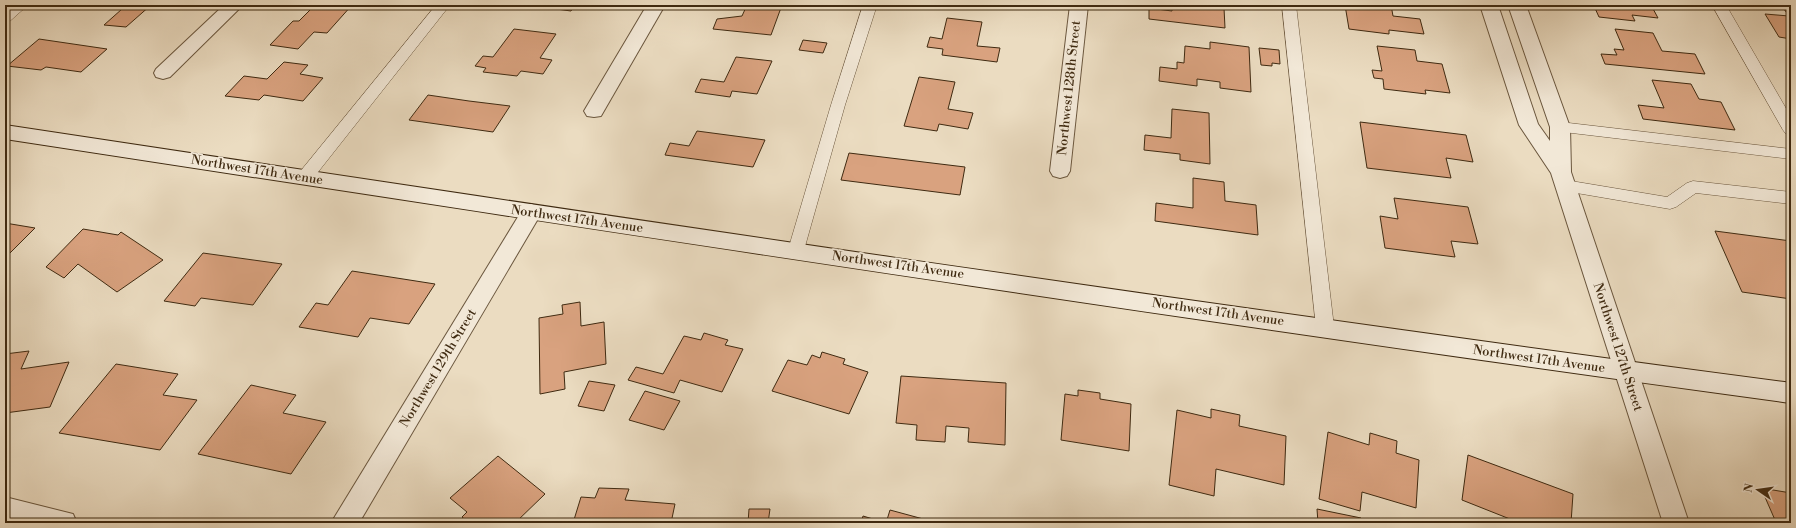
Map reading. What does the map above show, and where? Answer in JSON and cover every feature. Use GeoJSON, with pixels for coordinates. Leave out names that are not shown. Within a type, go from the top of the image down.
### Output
{"type":"FeatureCollection","features":[{"type":"Feature","properties":{"kind":"street"},"geometry":{"type":"LineString","coordinates":[[163,73],[234,5]]}},
{"type":"Feature","properties":{"kind":"street"},"geometry":{"type":"LineString","coordinates":[[594,111],[656,5]]}},
{"type":"Feature","properties":{"kind":"street","name":"Northwest 128th Street"},"geometry":{"type":"LineString","coordinates":[[1060,171],[1079,5]]}},
{"type":"Feature","properties":{"kind":"street","name":"Northwest 127th Street"},"geometry":{"type":"LineString","coordinates":[[1489,5],[1530,125],[1563,179],[1676,523]]}},
{"type":"Feature","properties":{"kind":"street","name":"Northwest 127th Street"},"geometry":{"type":"LineString","coordinates":[[1517,5],[1560,127],[1563,179]]}},
{"type":"Feature","properties":{"kind":"street","name":"Northwest 17th Avenue"},"geometry":{"type":"LineString","coordinates":[[5,132],[531,212],[1626,372],[1791,393]]}},
{"type":"Feature","properties":{"kind":"street","name":"Northwest 129th Street"},"geometry":{"type":"LineString","coordinates":[[344,523],[531,212]]}},
{"type":"Feature","properties":{"kind":"street"},"geometry":{"type":"LineString","coordinates":[[5,508],[64,523]]}},
{"type":"Feature","properties":{"kind":"lane"},"geometry":{"type":"LineString","coordinates":[[5,18],[21,5]]}},
{"type":"Feature","properties":{"kind":"lane"},"geometry":{"type":"LineString","coordinates":[[305,177],[443,5]]}},
{"type":"Feature","properties":{"kind":"lane"},"geometry":{"type":"LineString","coordinates":[[796,250],[838,105],[870,5]]}},
{"type":"Feature","properties":{"kind":"lane"},"geometry":{"type":"LineString","coordinates":[[1289,5],[1325,327]]}},
{"type":"Feature","properties":{"kind":"lane"},"geometry":{"type":"LineString","coordinates":[[1719,5],[1791,130]]}},
{"type":"Feature","properties":{"kind":"lane"},"geometry":{"type":"LineString","coordinates":[[1560,127],[1791,154]]}},
{"type":"Feature","properties":{"kind":"lane"},"geometry":{"type":"LineString","coordinates":[[1563,179],[1670,203],[1693,187],[1791,198]]}},
{"type":"Feature","properties":{"kind":"building"},"geometry":{"type":"Polygon","coordinates":[[[112,5],[151,5],[126,27],[104,25],[122,9],[110,7],[112,5]]]}},
{"type":"Feature","properties":{"kind":"building"},"geometry":{"type":"Polygon","coordinates":[[[315,5],[352,5],[327,33],[314,32],[298,49],[270,45],[293,21],[299,21],[315,5]]]}},
{"type":"Feature","properties":{"kind":"building"},"geometry":{"type":"Polygon","coordinates":[[[527,5],[575,5],[571,11],[527,5]]]}},
{"type":"Feature","properties":{"kind":"building"},"geometry":{"type":"Polygon","coordinates":[[[747,5],[782,5],[771,35],[713,29],[717,19],[742,16],[747,5]]]}},
{"type":"Feature","properties":{"kind":"building"},"geometry":{"type":"Polygon","coordinates":[[[1172,5],[1207,5],[1224,8],[1225,28],[1149,19],[1149,8],[1172,11],[1172,5]]]}},
{"type":"Feature","properties":{"kind":"building"},"geometry":{"type":"Polygon","coordinates":[[[1345,5],[1391,5],[1393,16],[1420,19],[1424,34],[1389,30],[1389,34],[1349,29],[1345,5]]]}},
{"type":"Feature","properties":{"kind":"building"},"geometry":{"type":"Polygon","coordinates":[[[1617,5],[1651,5],[1658,18],[1632,15],[1635,21],[1599,17],[1594,6],[1611,7],[1617,5]]]}},
{"type":"Feature","properties":{"kind":"building"},"geometry":{"type":"Polygon","coordinates":[[[1781,5],[1791,5],[1791,39],[1779,37],[1765,14],[1789,16],[1781,5]]]}},
{"type":"Feature","properties":{"kind":"building"},"geometry":{"type":"Polygon","coordinates":[[[947,18],[982,22],[977,46],[1000,48],[997,62],[942,55],[943,49],[927,47],[930,37],[942,39],[947,18]]]}},
{"type":"Feature","properties":{"kind":"building"},"geometry":{"type":"Polygon","coordinates":[[[514,29],[556,34],[540,58],[552,60],[543,74],[521,71],[517,76],[483,72],[486,68],[475,66],[483,56],[493,57],[514,29]]]}},
{"type":"Feature","properties":{"kind":"building"},"geometry":{"type":"Polygon","coordinates":[[[1615,29],[1653,33],[1662,51],[1695,54],[1705,74],[1605,64],[1601,54],[1617,55],[1614,49],[1624,50],[1615,29]]]}},
{"type":"Feature","properties":{"kind":"building"},"geometry":{"type":"Polygon","coordinates":[[[39,39],[107,49],[81,72],[46,67],[41,70],[7,66],[39,39]]]}},
{"type":"Feature","properties":{"kind":"building"},"geometry":{"type":"Polygon","coordinates":[[[803,40],[827,43],[823,53],[799,50],[803,40]]]}},
{"type":"Feature","properties":{"kind":"building"},"geometry":{"type":"Polygon","coordinates":[[[1210,42],[1249,47],[1251,92],[1220,88],[1220,82],[1197,79],[1197,86],[1159,81],[1160,67],[1177,69],[1177,62],[1184,63],[1185,46],[1210,49],[1210,42]]]}},
{"type":"Feature","properties":{"kind":"building"},"geometry":{"type":"Polygon","coordinates":[[[1377,46],[1415,50],[1417,61],[1442,64],[1450,93],[1425,90],[1426,94],[1384,89],[1383,79],[1374,78],[1372,70],[1382,71],[1377,46]]]}},
{"type":"Feature","properties":{"kind":"building"},"geometry":{"type":"Polygon","coordinates":[[[1259,48],[1279,50],[1280,64],[1272,63],[1272,66],[1261,65],[1259,48]]]}},
{"type":"Feature","properties":{"kind":"building"},"geometry":{"type":"Polygon","coordinates":[[[736,57],[772,61],[757,94],[732,91],[730,97],[695,92],[701,79],[724,82],[736,57]]]}},
{"type":"Feature","properties":{"kind":"building"},"geometry":{"type":"Polygon","coordinates":[[[284,62],[308,65],[300,74],[323,78],[303,101],[264,95],[259,100],[225,96],[244,76],[267,79],[284,62]]]}},
{"type":"Feature","properties":{"kind":"building"},"geometry":{"type":"Polygon","coordinates":[[[919,77],[955,82],[948,109],[973,113],[968,129],[939,124],[937,131],[904,126],[919,77]]]}},
{"type":"Feature","properties":{"kind":"building"},"geometry":{"type":"Polygon","coordinates":[[[1652,80],[1691,84],[1699,99],[1721,102],[1735,130],[1643,119],[1638,105],[1664,108],[1652,80]]]}},
{"type":"Feature","properties":{"kind":"building"},"geometry":{"type":"Polygon","coordinates":[[[428,95],[510,106],[493,132],[409,120],[428,95]]]}},
{"type":"Feature","properties":{"kind":"building"},"geometry":{"type":"Polygon","coordinates":[[[1172,109],[1209,113],[1210,164],[1180,160],[1180,154],[1144,150],[1145,135],[1171,138],[1172,109]]]}},
{"type":"Feature","properties":{"kind":"building"},"geometry":{"type":"Polygon","coordinates":[[[1360,122],[1466,135],[1473,162],[1446,158],[1451,178],[1367,168],[1360,122]]]}},
{"type":"Feature","properties":{"kind":"building"},"geometry":{"type":"Polygon","coordinates":[[[697,131],[765,140],[753,167],[665,155],[670,143],[689,146],[697,131]]]}},
{"type":"Feature","properties":{"kind":"building"},"geometry":{"type":"Polygon","coordinates":[[[849,153],[965,167],[960,195],[841,180],[849,153]]]}},
{"type":"Feature","properties":{"kind":"building"},"geometry":{"type":"Polygon","coordinates":[[[1193,178],[1224,182],[1225,201],[1256,205],[1258,235],[1155,221],[1156,203],[1193,208],[1193,178]]]}},
{"type":"Feature","properties":{"kind":"building"},"geometry":{"type":"Polygon","coordinates":[[[1394,198],[1468,207],[1478,244],[1451,241],[1455,257],[1385,248],[1380,216],[1398,219],[1394,198]]]}},
{"type":"Feature","properties":{"kind":"building"},"geometry":{"type":"Polygon","coordinates":[[[5,223],[35,228],[5,258],[5,223]]]}},
{"type":"Feature","properties":{"kind":"building"},"geometry":{"type":"Polygon","coordinates":[[[83,229],[118,235],[121,232],[163,260],[117,292],[78,264],[64,278],[46,267],[83,229]]]}},
{"type":"Feature","properties":{"kind":"building"},"geometry":{"type":"Polygon","coordinates":[[[1715,231],[1791,241],[1791,299],[1742,292],[1715,231]]]}},
{"type":"Feature","properties":{"kind":"building"},"geometry":{"type":"Polygon","coordinates":[[[203,253],[282,264],[253,305],[201,298],[195,306],[164,301],[203,253]]]}},
{"type":"Feature","properties":{"kind":"building"},"geometry":{"type":"Polygon","coordinates":[[[352,271],[435,284],[409,324],[370,318],[358,337],[299,327],[316,303],[328,305],[352,271]]]}},
{"type":"Feature","properties":{"kind":"building"},"geometry":{"type":"Polygon","coordinates":[[[580,302],[581,326],[604,322],[606,364],[564,372],[565,389],[540,394],[539,318],[563,314],[562,305],[580,302]]]}},
{"type":"Feature","properties":{"kind":"building"},"geometry":{"type":"Polygon","coordinates":[[[704,333],[728,340],[725,345],[743,349],[722,392],[680,380],[674,393],[628,380],[636,367],[663,374],[684,336],[701,340],[704,333]]]}},
{"type":"Feature","properties":{"kind":"building"},"geometry":{"type":"Polygon","coordinates":[[[29,351],[21,369],[69,362],[50,407],[5,413],[5,354],[29,351]]]}},
{"type":"Feature","properties":{"kind":"building"},"geometry":{"type":"Polygon","coordinates":[[[822,352],[845,359],[843,364],[868,372],[849,414],[772,391],[788,360],[807,365],[812,355],[820,358],[822,352]]]}},
{"type":"Feature","properties":{"kind":"building"},"geometry":{"type":"Polygon","coordinates":[[[116,364],[178,374],[163,395],[197,400],[160,450],[59,433],[116,364]]]}},
{"type":"Feature","properties":{"kind":"building"},"geometry":{"type":"Polygon","coordinates":[[[901,376],[1006,383],[1005,445],[968,442],[969,428],[946,426],[945,442],[916,440],[917,425],[896,423],[901,376]]]}},
{"type":"Feature","properties":{"kind":"building"},"geometry":{"type":"Polygon","coordinates":[[[589,381],[615,385],[604,411],[578,406],[589,381]]]}},
{"type":"Feature","properties":{"kind":"building"},"geometry":{"type":"Polygon","coordinates":[[[251,385],[296,395],[283,413],[326,422],[291,474],[198,454],[251,385]]]}},
{"type":"Feature","properties":{"kind":"building"},"geometry":{"type":"Polygon","coordinates":[[[1078,390],[1100,393],[1100,399],[1131,404],[1129,451],[1061,440],[1065,394],[1078,396],[1078,390]]]}},
{"type":"Feature","properties":{"kind":"building"},"geometry":{"type":"Polygon","coordinates":[[[645,391],[680,401],[664,430],[629,420],[645,391]]]}},
{"type":"Feature","properties":{"kind":"building"},"geometry":{"type":"Polygon","coordinates":[[[1211,409],[1240,415],[1239,426],[1286,436],[1284,485],[1216,469],[1214,496],[1169,485],[1177,410],[1211,418],[1211,409]]]}},
{"type":"Feature","properties":{"kind":"building"},"geometry":{"type":"Polygon","coordinates":[[[1328,432],[1369,445],[1370,433],[1397,441],[1396,453],[1419,460],[1416,508],[1362,492],[1360,511],[1319,499],[1328,432]]]}},
{"type":"Feature","properties":{"kind":"building"},"geometry":{"type":"Polygon","coordinates":[[[1468,455],[1573,494],[1571,523],[1520,523],[1462,500],[1468,455]]]}},
{"type":"Feature","properties":{"kind":"building"},"geometry":{"type":"Polygon","coordinates":[[[498,456],[545,494],[515,523],[469,523],[462,517],[467,512],[450,498],[498,456]]]}},
{"type":"Feature","properties":{"kind":"building"},"geometry":{"type":"Polygon","coordinates":[[[599,488],[629,489],[625,500],[675,504],[671,523],[573,523],[581,497],[595,498],[599,488]]]}},
{"type":"Feature","properties":{"kind":"building"},"geometry":{"type":"Polygon","coordinates":[[[1761,488],[1791,493],[1791,523],[1775,520],[1761,488]]]}},
{"type":"Feature","properties":{"kind":"building"},"geometry":{"type":"Polygon","coordinates":[[[749,509],[770,509],[768,523],[748,523],[749,509]]]}},
{"type":"Feature","properties":{"kind":"building"},"geometry":{"type":"Polygon","coordinates":[[[1317,509],[1361,518],[1362,523],[1318,523],[1317,509]]]}},
{"type":"Feature","properties":{"kind":"building"},"geometry":{"type":"Polygon","coordinates":[[[890,510],[938,523],[886,523],[890,510]]]}},
{"type":"Feature","properties":{"kind":"building"},"geometry":{"type":"Polygon","coordinates":[[[863,516],[886,523],[861,523],[863,516]]]}}]}
